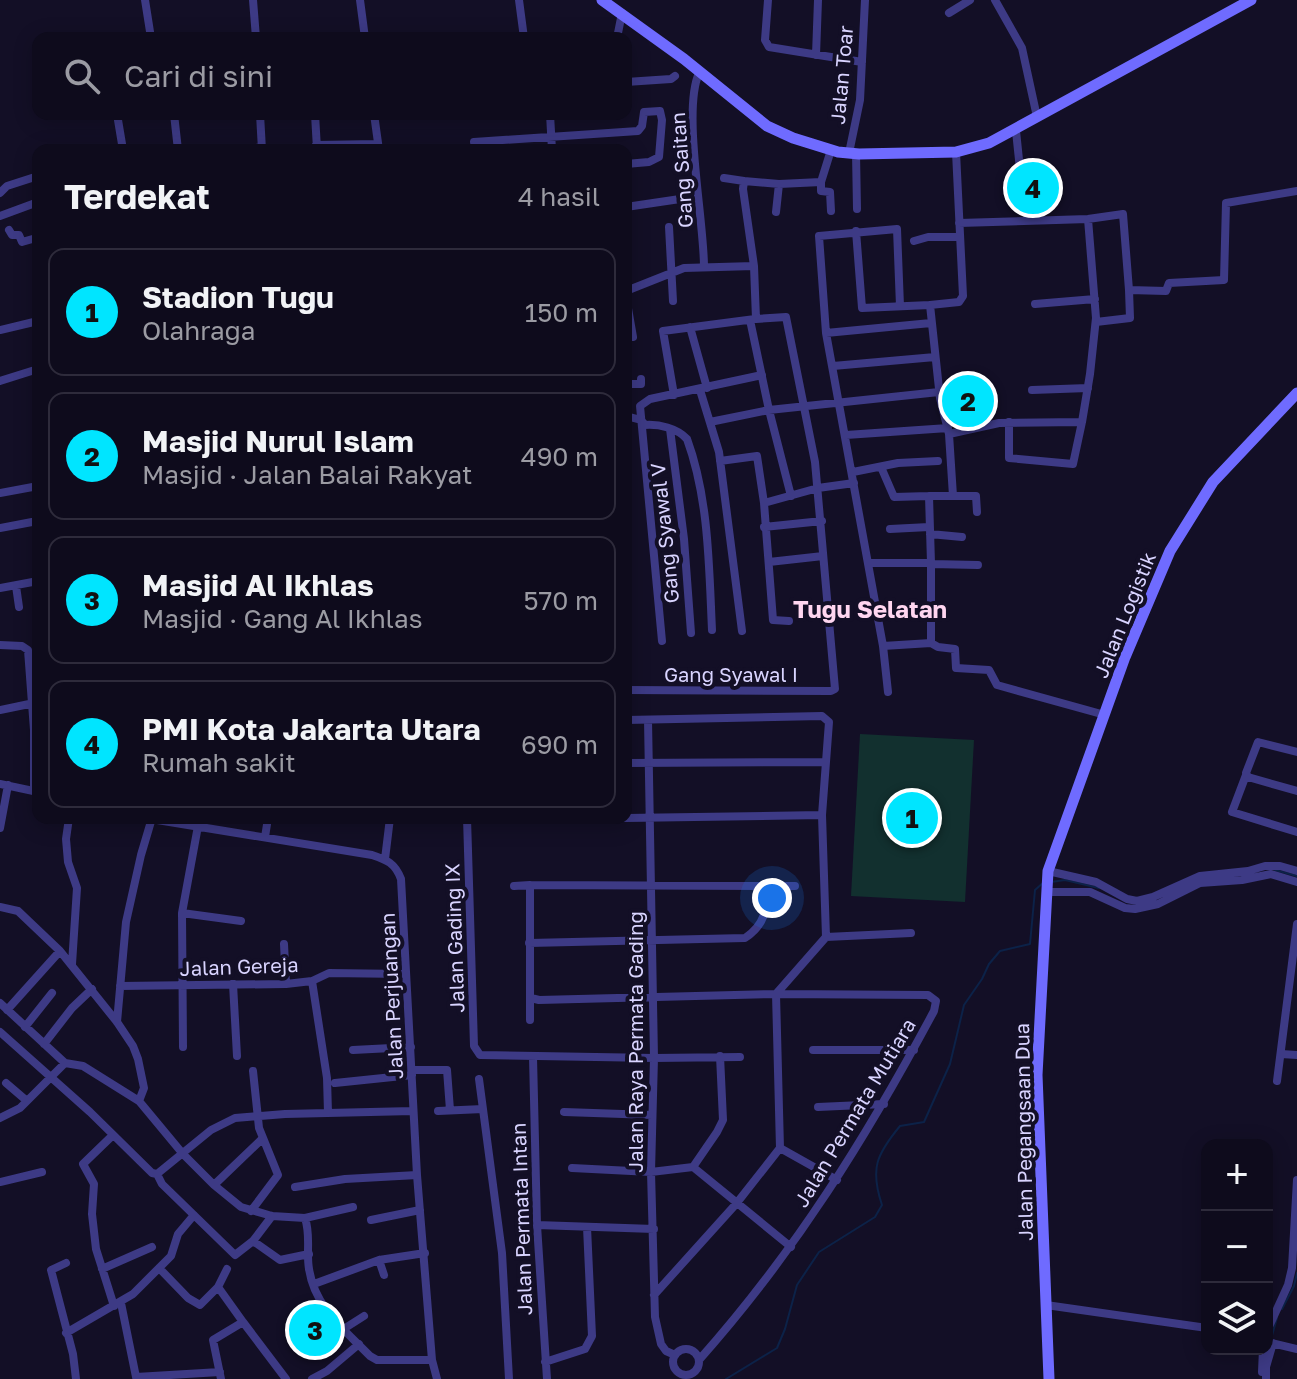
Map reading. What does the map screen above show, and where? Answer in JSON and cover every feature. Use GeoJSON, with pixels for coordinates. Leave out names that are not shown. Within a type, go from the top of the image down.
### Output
{"type":"FeatureCollection","features":[{"type":"Feature","properties":{"kind":"main road"},"geometry":{"type":"LineString","coordinates":[[602,0],[617,7],[775,131],[831,150],[853,153],[956,152],[981,146],[1016,131],[1251,0]]}},
{"type":"Feature","properties":{"kind":"main road","name":"Jalan Logistik"},"geometry":{"type":"LineString","coordinates":[[1047,881],[1147,602],[1170,551],[1213,482],[1297,393]]}},
{"type":"Feature","properties":{"kind":"main road","name":"Jalan Pegangsaan Dua"},"geometry":{"type":"LineString","coordinates":[[1047,881],[1037,1075],[1049,1379]]}},
{"type":"Feature","properties":{"kind":"street"},"geometry":{"type":"LineString","coordinates":[[145,0],[150,32]]}},
{"type":"Feature","properties":{"kind":"street"},"geometry":{"type":"LineString","coordinates":[[253,0],[256,32]]}},
{"type":"Feature","properties":{"kind":"street"},"geometry":{"type":"LineString","coordinates":[[360,0],[364,32]]}},
{"type":"Feature","properties":{"kind":"street"},"geometry":{"type":"LineString","coordinates":[[519,0],[523,32]]}},
{"type":"Feature","properties":{"kind":"street"},"geometry":{"type":"LineString","coordinates":[[768,0],[766,45],[862,62]]}},
{"type":"Feature","properties":{"kind":"street"},"geometry":{"type":"LineString","coordinates":[[816,55],[818,0]]}},
{"type":"Feature","properties":{"kind":"street","name":"Jalan Toar"},"geometry":{"type":"LineString","coordinates":[[857,209],[853,153],[860,100],[865,0]]}},
{"type":"Feature","properties":{"kind":"street"},"geometry":{"type":"LineString","coordinates":[[949,13],[970,0]]}},
{"type":"Feature","properties":{"kind":"street"},"geometry":{"type":"LineString","coordinates":[[995,0],[1022,48],[1037,117]]}},
{"type":"Feature","properties":{"kind":"street"},"geometry":{"type":"LineString","coordinates":[[1227,0],[1230,13]]}},
{"type":"Feature","properties":{"kind":"street"},"geometry":{"type":"LineString","coordinates":[[617,7],[617,32]]}},
{"type":"Feature","properties":{"kind":"street","name":"Gang Saitan"},"geometry":{"type":"LineString","coordinates":[[699,73],[695,82],[693,115],[704,267]]}},
{"type":"Feature","properties":{"kind":"street"},"geometry":{"type":"LineString","coordinates":[[632,82],[671,79],[675,76]]}},
{"type":"Feature","properties":{"kind":"street"},"geometry":{"type":"LineString","coordinates":[[474,142],[638,131],[644,112],[660,111],[659,157],[649,162],[632,163]]}},
{"type":"Feature","properties":{"kind":"street"},"geometry":{"type":"LineString","coordinates":[[118,120],[122,144]]}},
{"type":"Feature","properties":{"kind":"street"},"geometry":{"type":"LineString","coordinates":[[175,120],[177,144]]}},
{"type":"Feature","properties":{"kind":"street"},"geometry":{"type":"LineString","coordinates":[[260,120],[262,144]]}},
{"type":"Feature","properties":{"kind":"street"},"geometry":{"type":"LineString","coordinates":[[315,120],[316,144]]}},
{"type":"Feature","properties":{"kind":"street"},"geometry":{"type":"LineString","coordinates":[[375,120],[379,144]]}},
{"type":"Feature","properties":{"kind":"street"},"geometry":{"type":"LineString","coordinates":[[550,120],[551,144]]}},
{"type":"Feature","properties":{"kind":"street"},"geometry":{"type":"LineString","coordinates":[[1016,131],[1021,179]]}},
{"type":"Feature","properties":{"kind":"street"},"geometry":{"type":"LineString","coordinates":[[831,150],[821,182],[821,191],[830,192],[831,211]]}},
{"type":"Feature","properties":{"kind":"street"},"geometry":{"type":"LineString","coordinates":[[856,231],[862,307],[930,305],[961,300],[956,152]]}},
{"type":"Feature","properties":{"kind":"street"},"geometry":{"type":"LineString","coordinates":[[0,193],[7,186],[32,178]]}},
{"type":"Feature","properties":{"kind":"street"},"geometry":{"type":"LineString","coordinates":[[724,178],[779,184],[821,182]]}},
{"type":"Feature","properties":{"kind":"street"},"geometry":{"type":"LineString","coordinates":[[744,181],[754,266],[753,319],[769,410],[791,496]]}},
{"type":"Feature","properties":{"kind":"street"},"geometry":{"type":"LineString","coordinates":[[776,212],[779,184]]}},
{"type":"Feature","properties":{"kind":"street"},"geometry":{"type":"LineString","coordinates":[[1130,291],[1166,291],[1169,283],[1224,280],[1226,203],[1297,191]]}},
{"type":"Feature","properties":{"kind":"street"},"geometry":{"type":"LineString","coordinates":[[632,206],[680,199]]}},
{"type":"Feature","properties":{"kind":"street"},"geometry":{"type":"LineString","coordinates":[[0,216],[32,204]]}},
{"type":"Feature","properties":{"kind":"street"},"geometry":{"type":"LineString","coordinates":[[959,223],[1088,219],[1124,214],[1130,318],[1096,322]]}},
{"type":"Feature","properties":{"kind":"street"},"geometry":{"type":"LineString","coordinates":[[1009,422],[1009,458],[1073,464],[1078,422],[1088,388],[1096,322],[1088,219]]}},
{"type":"Feature","properties":{"kind":"street"},"geometry":{"type":"LineString","coordinates":[[669,227],[673,301]]}},
{"type":"Feature","properties":{"kind":"street"},"geometry":{"type":"LineString","coordinates":[[9,230],[12,235],[19,235],[22,242],[32,239]]}},
{"type":"Feature","properties":{"kind":"street"},"geometry":{"type":"LineString","coordinates":[[888,692],[853,472],[826,333],[819,236],[899,230],[900,306]]}},
{"type":"Feature","properties":{"kind":"street"},"geometry":{"type":"LineString","coordinates":[[914,241],[928,237],[960,237]]}},
{"type":"Feature","properties":{"kind":"street"},"geometry":{"type":"LineString","coordinates":[[632,288],[673,271],[754,266]]}},
{"type":"Feature","properties":{"kind":"street"},"geometry":{"type":"LineString","coordinates":[[1035,304],[1095,299]]}},
{"type":"Feature","properties":{"kind":"street"},"geometry":{"type":"LineString","coordinates":[[930,305],[939,392],[948,431],[953,496]]}},
{"type":"Feature","properties":{"kind":"street"},"geometry":{"type":"LineString","coordinates":[[674,395],[663,331],[786,317],[818,488],[823,556],[769,562]]}},
{"type":"Feature","properties":{"kind":"street"},"geometry":{"type":"LineString","coordinates":[[0,330],[32,322]]}},
{"type":"Feature","properties":{"kind":"street"},"geometry":{"type":"LineString","coordinates":[[826,333],[931,323]]}},
{"type":"Feature","properties":{"kind":"street"},"geometry":{"type":"LineString","coordinates":[[690,327],[720,461],[742,631]]}},
{"type":"Feature","properties":{"kind":"street"},"geometry":{"type":"LineString","coordinates":[[632,332],[633,337]]}},
{"type":"Feature","properties":{"kind":"street"},"geometry":{"type":"LineString","coordinates":[[833,366],[935,357]]}},
{"type":"Feature","properties":{"kind":"street"},"geometry":{"type":"LineString","coordinates":[[0,381],[32,371]]}},
{"type":"Feature","properties":{"kind":"street"},"geometry":{"type":"LineString","coordinates":[[662,641],[641,420],[642,403],[762,375]]}},
{"type":"Feature","properties":{"kind":"street"},"geometry":{"type":"LineString","coordinates":[[632,384],[641,384],[641,379]]}},
{"type":"Feature","properties":{"kind":"street"},"geometry":{"type":"LineString","coordinates":[[1032,390],[1088,388]]}},
{"type":"Feature","properties":{"kind":"street"},"geometry":{"type":"LineString","coordinates":[[710,422],[769,410],[939,392]]}},
{"type":"Feature","properties":{"kind":"street"},"geometry":{"type":"LineString","coordinates":[[632,418],[645,425],[670,429],[687,439],[700,491],[707,544],[712,630]]}},
{"type":"Feature","properties":{"kind":"street"},"geometry":{"type":"LineString","coordinates":[[846,435],[948,431],[1009,422],[1078,422]]}},
{"type":"Feature","properties":{"kind":"street","name":"Gang Syawal V"},"geometry":{"type":"LineString","coordinates":[[670,429],[684,539],[691,633]]}},
{"type":"Feature","properties":{"kind":"street"},"geometry":{"type":"LineString","coordinates":[[720,461],[757,455],[773,620],[789,621]]}},
{"type":"Feature","properties":{"kind":"street"},"geometry":{"type":"LineString","coordinates":[[853,472],[938,461]]}},
{"type":"Feature","properties":{"kind":"street"},"geometry":{"type":"LineString","coordinates":[[881,467],[894,497],[976,496],[977,512]]}},
{"type":"Feature","properties":{"kind":"street"},"geometry":{"type":"LineString","coordinates":[[764,503],[818,488],[854,483]]}},
{"type":"Feature","properties":{"kind":"street"},"geometry":{"type":"LineString","coordinates":[[0,493],[32,488]]}},
{"type":"Feature","properties":{"kind":"street"},"geometry":{"type":"LineString","coordinates":[[929,496],[931,643]]}},
{"type":"Feature","properties":{"kind":"street"},"geometry":{"type":"LineString","coordinates":[[764,527],[822,521]]}},
{"type":"Feature","properties":{"kind":"street"},"geometry":{"type":"LineString","coordinates":[[0,528],[32,522]]}},
{"type":"Feature","properties":{"kind":"street"},"geometry":{"type":"LineString","coordinates":[[890,529],[962,537]]}},
{"type":"Feature","properties":{"kind":"street","name":"Gang Syawal I"},"geometry":{"type":"LineString","coordinates":[[632,690],[835,689],[823,556]]}},
{"type":"Feature","properties":{"kind":"street"},"geometry":{"type":"LineString","coordinates":[[868,563],[978,565]]}},
{"type":"Feature","properties":{"kind":"street"},"geometry":{"type":"LineString","coordinates":[[0,588],[32,582]]}},
{"type":"Feature","properties":{"kind":"street"},"geometry":{"type":"LineString","coordinates":[[16,586],[19,607]]}},
{"type":"Feature","properties":{"kind":"street"},"geometry":{"type":"LineString","coordinates":[[883,646],[931,643],[955,649],[956,668],[986,669],[992,671],[997,685],[1105,715]]}},
{"type":"Feature","properties":{"kind":"street"},"geometry":{"type":"LineString","coordinates":[[0,645],[22,646],[28,650],[32,681]]}},
{"type":"Feature","properties":{"kind":"street"},"geometry":{"type":"LineString","coordinates":[[0,710],[32,705]]}},
{"type":"Feature","properties":{"kind":"street"},"geometry":{"type":"LineString","coordinates":[[632,720],[827,718],[829,722],[822,815],[826,937],[776,994],[780,1148],[736,1204],[654,1295]]}},
{"type":"Feature","properties":{"kind":"street","name":"Jalan Raya Permata Gading"},"geometry":{"type":"LineString","coordinates":[[648,720],[654,1058],[651,1172],[654,1295],[661,1344],[666,1351],[675,1355]]}},
{"type":"Feature","properties":{"kind":"street"},"geometry":{"type":"LineString","coordinates":[[1297,752],[1258,742],[1232,812],[1297,832]]}},
{"type":"Feature","properties":{"kind":"street"},"geometry":{"type":"LineString","coordinates":[[632,763],[825,762]]}},
{"type":"Feature","properties":{"kind":"street"},"geometry":{"type":"LineString","coordinates":[[1246,775],[1297,791]]}},
{"type":"Feature","properties":{"kind":"street"},"geometry":{"type":"LineString","coordinates":[[0,828],[4,784],[32,790]]}},
{"type":"Feature","properties":{"kind":"street"},"geometry":{"type":"LineString","coordinates":[[632,818],[822,815]]}},
{"type":"Feature","properties":{"kind":"street"},"geometry":{"type":"LineString","coordinates":[[68,824],[68,862],[77,888],[72,964]]}},
{"type":"Feature","properties":{"kind":"street"},"geometry":{"type":"LineString","coordinates":[[117,1022],[126,922],[149,824]]}},
{"type":"Feature","properties":{"kind":"street"},"geometry":{"type":"LineString","coordinates":[[186,824],[385,859],[389,824]]}},
{"type":"Feature","properties":{"kind":"street"},"geometry":{"type":"LineString","coordinates":[[265,837],[267,824]]}},
{"type":"Feature","properties":{"kind":"street","name":"Jalan Gading IX"},"geometry":{"type":"LineString","coordinates":[[467,824],[474,1046],[480,1055],[533,1057]]}},
{"type":"Feature","properties":{"kind":"street"},"geometry":{"type":"LineString","coordinates":[[183,1047],[182,913],[198,826]]}},
{"type":"Feature","properties":{"kind":"street","name":"Jalan Perjuangan"},"geometry":{"type":"LineString","coordinates":[[385,859],[393,863],[401,879],[417,1175],[432,1360],[437,1379]]}},
{"type":"Feature","properties":{"kind":"street"},"geometry":{"type":"LineString","coordinates":[[1047,881],[1096,882],[1137,901],[1200,876],[1265,866],[1297,871]]}},
{"type":"Feature","properties":{"kind":"street"},"geometry":{"type":"LineString","coordinates":[[1047,881],[1090,892],[1125,908],[1135,909],[1158,904],[1200,883],[1231,882],[1271,874],[1297,882]]}},
{"type":"Feature","properties":{"kind":"street"},"geometry":{"type":"LineString","coordinates":[[514,886],[529,889],[795,886]]}},
{"type":"Feature","properties":{"kind":"street"},"geometry":{"type":"LineString","coordinates":[[529,943],[745,938],[765,917],[767,887]]}},
{"type":"Feature","properties":{"kind":"street"},"geometry":{"type":"LineString","coordinates":[[529,889],[530,1020]]}},
{"type":"Feature","properties":{"kind":"street"},"geometry":{"type":"LineString","coordinates":[[0,907],[18,911],[60,951],[117,1022],[138,1059],[144,1088],[139,1101]]}},
{"type":"Feature","properties":{"kind":"street"},"geometry":{"type":"LineString","coordinates":[[182,913],[241,921]]}},
{"type":"Feature","properties":{"kind":"street"},"geometry":{"type":"LineString","coordinates":[[1277,1081],[1297,924]]}},
{"type":"Feature","properties":{"kind":"street"},"geometry":{"type":"LineString","coordinates":[[826,937],[911,933]]}},
{"type":"Feature","properties":{"kind":"street"},"geometry":{"type":"LineString","coordinates":[[284,944],[286,984]]}},
{"type":"Feature","properties":{"kind":"street"},"geometry":{"type":"LineString","coordinates":[[60,951],[3,1006],[65,1063],[83,1066],[139,1101],[183,1154],[241,1207],[272,1216],[305,1218],[353,1207]]}},
{"type":"Feature","properties":{"kind":"street","name":"Jalan Gereja"},"geometry":{"type":"LineString","coordinates":[[120,986],[286,984],[312,981],[329,973],[405,974]]}},
{"type":"Feature","properties":{"kind":"street"},"geometry":{"type":"LineString","coordinates":[[312,981],[327,1078],[328,1113]]}},
{"type":"Feature","properties":{"kind":"street"},"geometry":{"type":"LineString","coordinates":[[233,984],[237,1056]]}},
{"type":"Feature","properties":{"kind":"street"},"geometry":{"type":"LineString","coordinates":[[44,1044],[72,1008],[92,989]]}},
{"type":"Feature","properties":{"kind":"street"},"geometry":{"type":"LineString","coordinates":[[25,1027],[52,993]]}},
{"type":"Feature","properties":{"kind":"street"},"geometry":{"type":"LineString","coordinates":[[531,998],[776,994]]}},
{"type":"Feature","properties":{"kind":"street","name":"Jalan Permata Mutiara"},"geometry":{"type":"LineString","coordinates":[[699,1360],[746,1307],[837,1180],[884,1104],[937,1003],[935,998],[928,995],[776,994]]}},
{"type":"Feature","properties":{"kind":"street"},"geometry":{"type":"LineString","coordinates":[[0,1032],[152,1173],[157,1174],[162,1184],[235,1255],[253,1241],[272,1216]]}},
{"type":"Feature","properties":{"kind":"street"},"geometry":{"type":"LineString","coordinates":[[353,1050],[411,1047]]}},
{"type":"Feature","properties":{"kind":"street"},"geometry":{"type":"LineString","coordinates":[[813,1050],[914,1050]]}},
{"type":"Feature","properties":{"kind":"street"},"geometry":{"type":"LineString","coordinates":[[1281,1054],[1297,1055]]}},
{"type":"Feature","properties":{"kind":"street"},"geometry":{"type":"LineString","coordinates":[[693,1167],[723,1120],[720,1056]]}},
{"type":"Feature","properties":{"kind":"street"},"geometry":{"type":"LineString","coordinates":[[533,1057],[740,1057]]}},
{"type":"Feature","properties":{"kind":"street","name":"Jalan Permata Intan"},"geometry":{"type":"LineString","coordinates":[[533,1057],[537,1225],[547,1379]]}},
{"type":"Feature","properties":{"kind":"street"},"geometry":{"type":"LineString","coordinates":[[0,1118],[27,1101],[65,1063]]}},
{"type":"Feature","properties":{"kind":"street"},"geometry":{"type":"LineString","coordinates":[[335,1083],[447,1070],[450,1110]]}},
{"type":"Feature","properties":{"kind":"street"},"geometry":{"type":"LineString","coordinates":[[251,1211],[278,1177],[262,1139],[253,1071]]}},
{"type":"Feature","properties":{"kind":"street"},"geometry":{"type":"LineString","coordinates":[[479,1079],[502,1253],[509,1379]]}},
{"type":"Feature","properties":{"kind":"street"},"geometry":{"type":"LineString","coordinates":[[6,1083],[27,1101]]}},
{"type":"Feature","properties":{"kind":"street"},"geometry":{"type":"LineString","coordinates":[[818,1107],[884,1104]]}},
{"type":"Feature","properties":{"kind":"street"},"geometry":{"type":"LineString","coordinates":[[438,1111],[483,1109]]}},
{"type":"Feature","properties":{"kind":"street"},"geometry":{"type":"LineString","coordinates":[[157,1174],[211,1130],[227,1121],[258,1115],[413,1111]]}},
{"type":"Feature","properties":{"kind":"street"},"geometry":{"type":"LineString","coordinates":[[564,1112],[652,1115]]}},
{"type":"Feature","properties":{"kind":"street"},"geometry":{"type":"LineString","coordinates":[[113,1135],[83,1164],[94,1184],[93,1227],[102,1269],[118,1304],[136,1378],[220,1376],[213,1340],[243,1322]]}},
{"type":"Feature","properties":{"kind":"street"},"geometry":{"type":"LineString","coordinates":[[214,1185],[262,1139]]}},
{"type":"Feature","properties":{"kind":"street"},"geometry":{"type":"LineString","coordinates":[[780,1148],[837,1180]]}},
{"type":"Feature","properties":{"kind":"street"},"geometry":{"type":"LineString","coordinates":[[572,1168],[651,1172],[693,1167],[791,1247]]}},
{"type":"Feature","properties":{"kind":"street"},"geometry":{"type":"LineString","coordinates":[[0,1182],[42,1172]]}},
{"type":"Feature","properties":{"kind":"street"},"geometry":{"type":"LineString","coordinates":[[295,1187],[345,1179],[417,1175]]}},
{"type":"Feature","properties":{"kind":"street"},"geometry":{"type":"LineString","coordinates":[[1273,1318],[1292,1268],[1297,1180]]}},
{"type":"Feature","properties":{"kind":"street"},"geometry":{"type":"LineString","coordinates":[[371,1220],[420,1210]]}},
{"type":"Feature","properties":{"kind":"street"},"geometry":{"type":"LineString","coordinates":[[66,1333],[118,1304],[159,1268],[171,1256],[178,1234],[194,1215]]}},
{"type":"Feature","properties":{"kind":"street"},"geometry":{"type":"LineString","coordinates":[[305,1218],[309,1237],[308,1266],[326,1313],[359,1344],[375,1365],[432,1360]]}},
{"type":"Feature","properties":{"kind":"street"},"geometry":{"type":"LineString","coordinates":[[537,1225],[654,1229]]}},
{"type":"Feature","properties":{"kind":"street"},"geometry":{"type":"LineString","coordinates":[[545,1362],[585,1349],[592,1336],[587,1227]]}},
{"type":"Feature","properties":{"kind":"street"},"geometry":{"type":"LineString","coordinates":[[253,1241],[280,1260],[309,1254]]}},
{"type":"Feature","properties":{"kind":"street"},"geometry":{"type":"LineString","coordinates":[[102,1269],[152,1247]]}},
{"type":"Feature","properties":{"kind":"street"},"geometry":{"type":"LineString","coordinates":[[314,1284],[379,1260],[425,1253]]}},
{"type":"Feature","properties":{"kind":"street"},"geometry":{"type":"LineString","coordinates":[[379,1260],[384,1275]]}},
{"type":"Feature","properties":{"kind":"street"},"geometry":{"type":"LineString","coordinates":[[66,1263],[51,1270],[73,1354],[76,1379]]}},
{"type":"Feature","properties":{"kind":"street"},"geometry":{"type":"LineString","coordinates":[[159,1268],[188,1298],[200,1305],[218,1287],[227,1269]]}},
{"type":"Feature","properties":{"kind":"street"},"geometry":{"type":"LineString","coordinates":[[218,1287],[286,1379]]}},
{"type":"Feature","properties":{"kind":"street"},"geometry":{"type":"LineString","coordinates":[[1046,1305],[1201,1327]]}},
{"type":"Feature","properties":{"kind":"street"},"geometry":{"type":"LineString","coordinates":[[321,1322],[326,1313]]}},
{"type":"Feature","properties":{"kind":"street"},"geometry":{"type":"LineString","coordinates":[[342,1330],[364,1316]]}},
{"type":"Feature","properties":{"kind":"street"},"geometry":{"type":"LineString","coordinates":[[312,1379],[327,1371],[359,1344]]}},
{"type":"Feature","properties":{"kind":"street"},"geometry":{"type":"LineString","coordinates":[[1273,1344],[1297,1349]]}},
{"type":"Feature","properties":{"kind":"street"},"geometry":{"type":"LineString","coordinates":[[670,1379],[693,1373],[699,1360],[689,1350],[675,1355],[673,1365],[681,1376]]}},
{"type":"Feature","properties":{"kind":"street"},"geometry":{"type":"LineString","coordinates":[[1263,1355],[1264,1379]]}},
{"type":"Feature","properties":{"kind":"street"},"geometry":{"type":"LineString","coordinates":[[1264,1379],[1268,1355]]}},
{"type":"Feature","properties":{"kind":"green space"},"geometry":{"type":"Polygon","coordinates":[[[860,734],[974,740],[965,902],[851,896],[860,734]]]}},
{"type":"Feature","properties":{"kind":"waterway"},"geometry":{"type":"LineString","coordinates":[[1275,870],[1297,876]]}},
{"type":"Feature","properties":{"kind":"waterway"},"geometry":{"type":"LineString","coordinates":[[1051,882],[1065,880],[1099,888]]}},
{"type":"Feature","properties":{"kind":"waterway"},"geometry":{"type":"LineString","coordinates":[[726,1379],[777,1348],[797,1285],[819,1252],[875,1217],[882,1205],[876,1172],[885,1146],[900,1126],[924,1122],[950,1064],[964,1005],[1000,951],[1030,944],[1035,890],[1044,882]]}},
{"type":"Feature","properties":{"kind":"waterway"},"geometry":{"type":"LineString","coordinates":[[1282,1309],[1297,1273]]}},
{"type":"Feature","properties":{"kind":"waterway"},"geometry":{"type":"LineString","coordinates":[[1273,1332],[1277,1318]]}},
{"type":"Feature","properties":{"kind":"place","name":"PMI Kota Jakarta Utara"},"geometry":{"type":"Point","coordinates":[1033,188]}},
{"type":"Feature","properties":{"kind":"place","name":"Masjid Nurul Islam"},"geometry":{"type":"Point","coordinates":[968,401]}},
{"type":"Feature","properties":{"kind":"place","name":"Stadion Tugu"},"geometry":{"type":"Point","coordinates":[912,818]}},
{"type":"Feature","properties":{"kind":"place","name":"Masjid Al Ikhlas"},"geometry":{"type":"Point","coordinates":[315,1330]}},
{"type":"Feature","properties":{"kind":"district","name":"Tugu Selatan"},"geometry":{"type":"Point","coordinates":[870,610]}}]}
